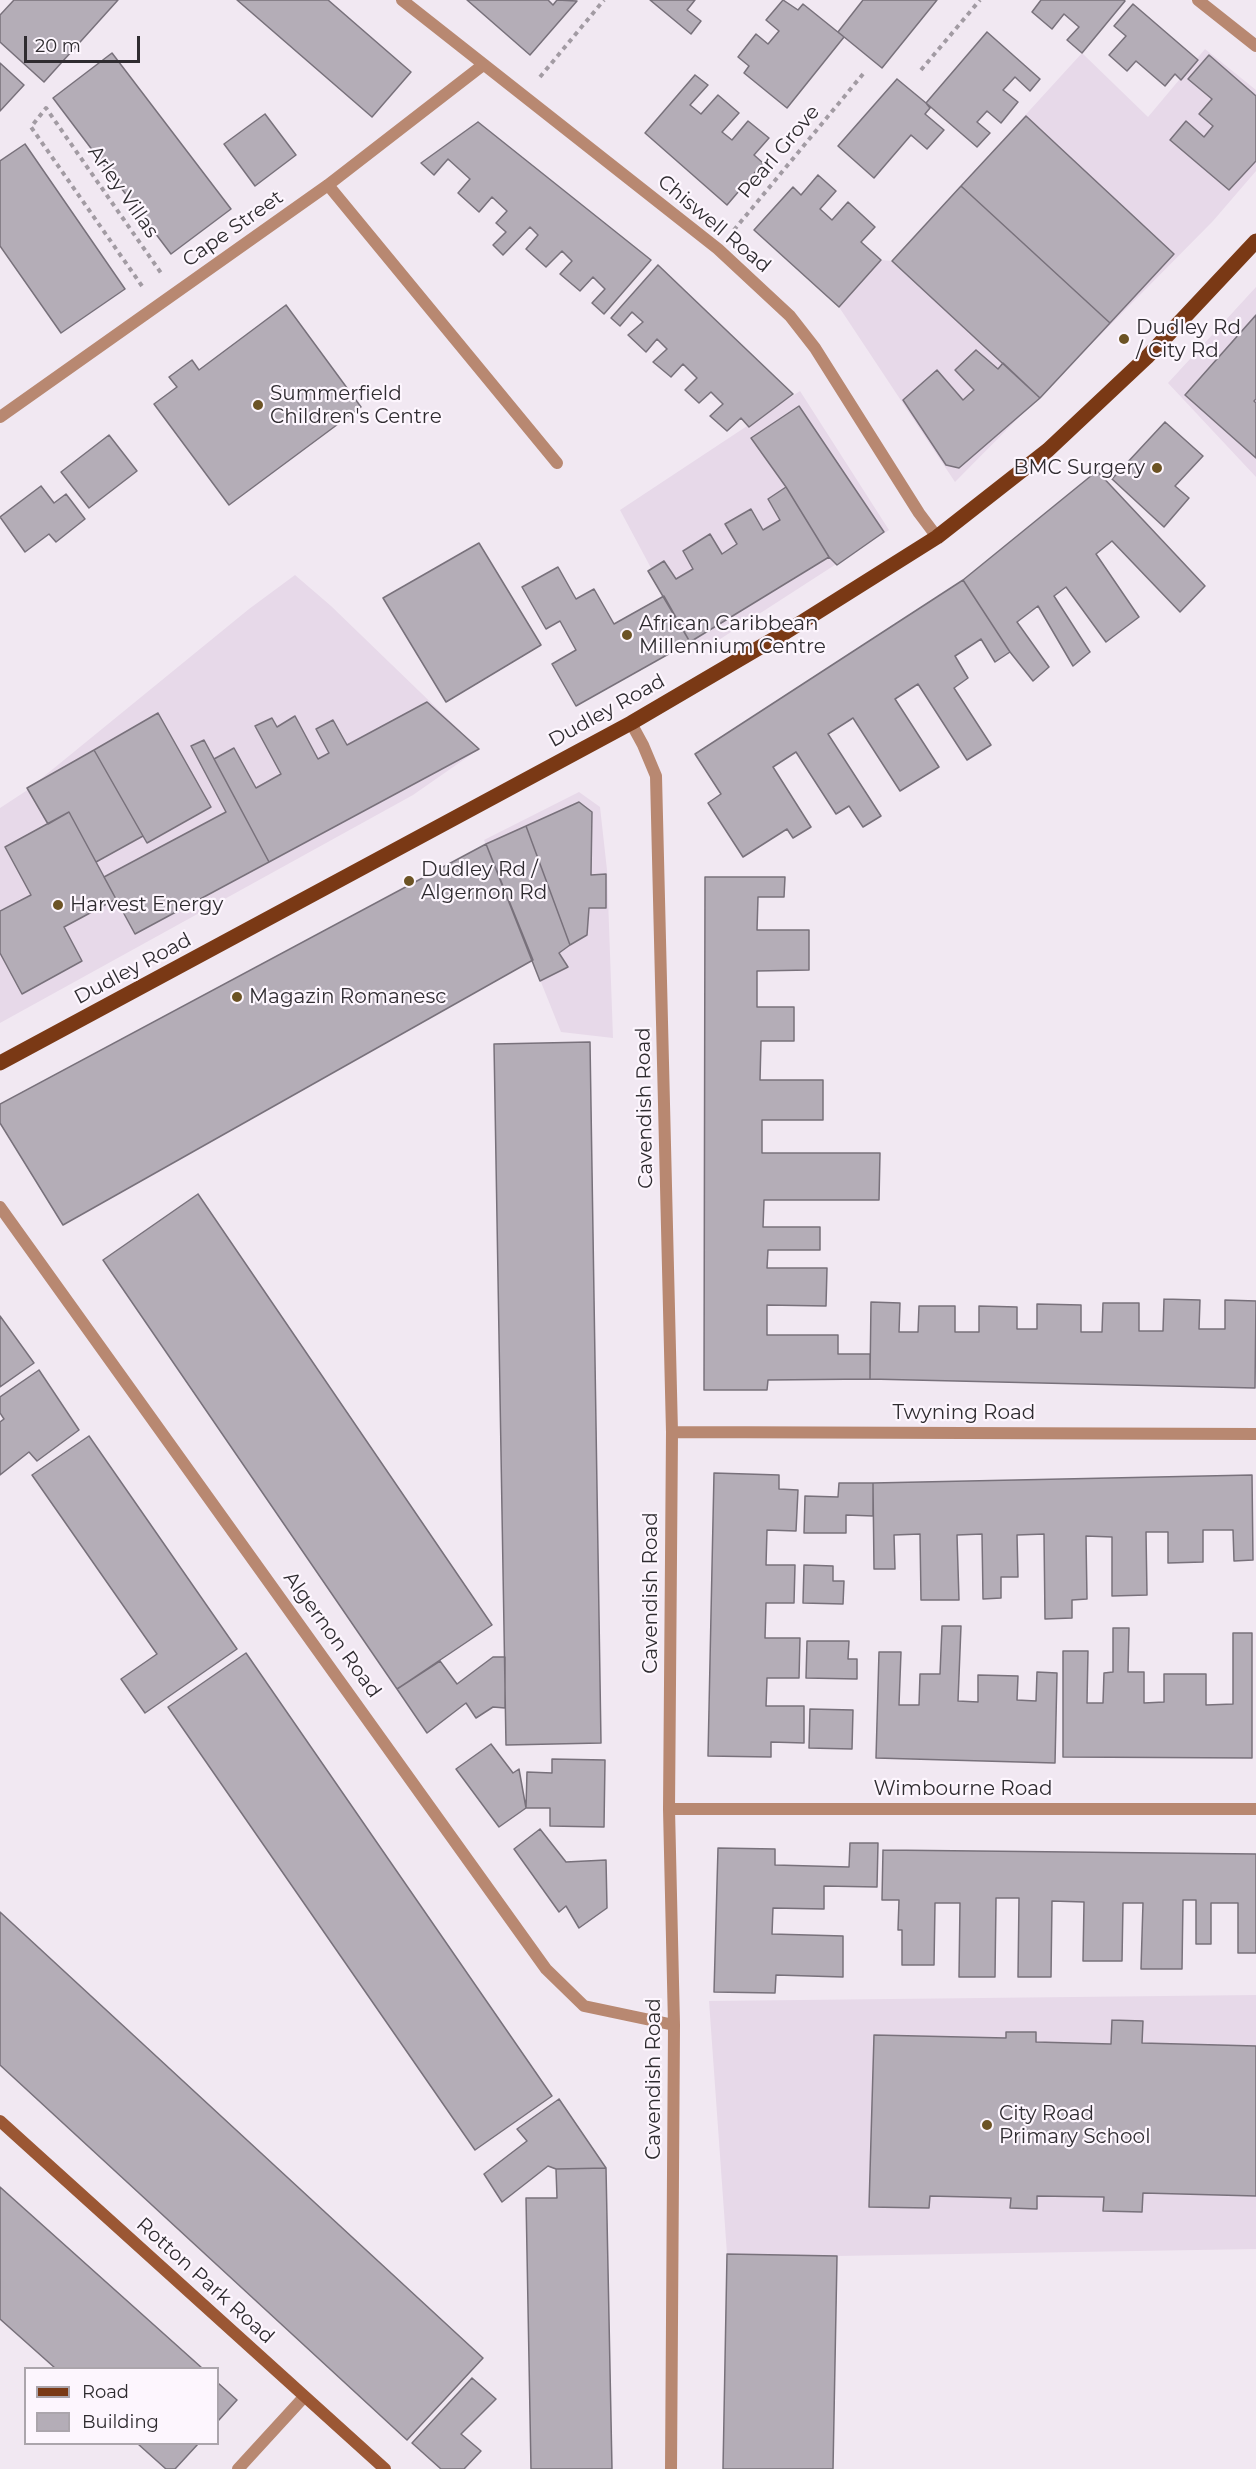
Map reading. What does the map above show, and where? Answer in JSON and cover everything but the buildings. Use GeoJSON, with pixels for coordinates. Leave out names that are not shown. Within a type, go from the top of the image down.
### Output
{"type":"FeatureCollection","features":[{"type":"Feature","properties":{"kind":"main road","name":"Dudley Road"},"geometry":{"type":"LineString","coordinates":[[0,1063],[631,723],[786,633],[937,537],[1048,450],[1147,357],[1256,241]]}},
{"type":"Feature","properties":{"kind":"main road","name":"Rotton Park Road"},"geometry":{"type":"LineString","coordinates":[[0,2121],[385,2469]]}},
{"type":"Feature","properties":{"kind":"street","name":"Chiswell Road"},"geometry":{"type":"LineString","coordinates":[[402,0],[718,249],[790,316],[814,348],[919,513],[937,537]]}},
{"type":"Feature","properties":{"kind":"street"},"geometry":{"type":"LineString","coordinates":[[1198,0],[1256,46]]}},
{"type":"Feature","properties":{"kind":"street","name":"Cape Street"},"geometry":{"type":"LineString","coordinates":[[0,417],[328,185],[483,65]]}},
{"type":"Feature","properties":{"kind":"street"},"geometry":{"type":"LineString","coordinates":[[328,185],[557,463]]}},
{"type":"Feature","properties":{"kind":"street","name":"Cavendish Road"},"geometry":{"type":"LineString","coordinates":[[631,723],[656,776],[672,1432],[669,1809],[674,2025],[671,2469]]}},
{"type":"Feature","properties":{"kind":"street","name":"Algernon Road"},"geometry":{"type":"LineString","coordinates":[[0,1207],[546,1969],[584,2007],[674,2025]]}},
{"type":"Feature","properties":{"kind":"street","name":"Twyning Road"},"geometry":{"type":"LineString","coordinates":[[672,1432],[1256,1434]]}},
{"type":"Feature","properties":{"kind":"street","name":"Wimbourne Road"},"geometry":{"type":"LineString","coordinates":[[669,1809],[1256,1809]]}},
{"type":"Feature","properties":{"kind":"street"},"geometry":{"type":"LineString","coordinates":[[238,2469],[304,2397]]}},
{"type":"Feature","properties":{"kind":"path"},"geometry":{"type":"LineString","coordinates":[[524,96],[604,0]]}},
{"type":"Feature","properties":{"kind":"path"},"geometry":{"type":"LineString","coordinates":[[921,70],[980,0]]}},
{"type":"Feature","properties":{"kind":"path","name":"Pearl Grove"},"geometry":{"type":"LineString","coordinates":[[718,249],[863,74]]}},
{"type":"Feature","properties":{"kind":"path","name":"Arley Villas"},"geometry":{"type":"LineString","coordinates":[[156,306],[31,127],[46,108],[175,293]]}},
{"type":"Feature","properties":{"kind":"shaded area"},"geometry":{"type":"Polygon","coordinates":[[[1205,49],[1256,90],[1256,171],[1213,221],[955,482],[839,307],[881,260],[892,261],[1082,53],[1148,117],[1205,49]]]}},
{"type":"Feature","properties":{"kind":"shaded area"},"geometry":{"type":"Polygon","coordinates":[[[1256,287],[1256,477],[1168,383],[1256,287]]]}},
{"type":"Feature","properties":{"kind":"shaded area"},"geometry":{"type":"Polygon","coordinates":[[[800,391],[889,530],[697,654],[620,510],[800,391]]]}},
{"type":"Feature","properties":{"kind":"shaded area"},"geometry":{"type":"Polygon","coordinates":[[[295,575],[331,606],[479,749],[413,795],[0,1023],[0,808],[26,791],[249,609],[295,575]]]}},
{"type":"Feature","properties":{"kind":"shaded area"},"geometry":{"type":"Polygon","coordinates":[[[579,792],[600,807],[607,870],[613,1038],[561,1032],[484,840],[579,792]]]}},
{"type":"Feature","properties":{"kind":"shaded area","name":"City Road Primary School"},"geometry":{"type":"Polygon","coordinates":[[[1256,1995],[1256,2249],[837,2256],[727,2254],[709,2001],[1256,1995]]]}},
{"type":"Feature","properties":{"kind":"place","name":"Dudley Rd / City Rd"},"geometry":{"type":"Point","coordinates":[1124,339]}},
{"type":"Feature","properties":{"kind":"place","name":"Summerfield Children's Centre"},"geometry":{"type":"Point","coordinates":[258,405]}},
{"type":"Feature","properties":{"kind":"place","name":"BMC Surgery"},"geometry":{"type":"Point","coordinates":[1157,468]}},
{"type":"Feature","properties":{"kind":"place","name":"African Caribbean Millennium Centre"},"geometry":{"type":"Point","coordinates":[627,635]}},
{"type":"Feature","properties":{"kind":"place","name":"Dudley Rd / Algernon Rd"},"geometry":{"type":"Point","coordinates":[409,881]}},
{"type":"Feature","properties":{"kind":"place","name":"Harvest Energy"},"geometry":{"type":"Point","coordinates":[58,905]}},
{"type":"Feature","properties":{"kind":"place","name":"Magazin Romanesc"},"geometry":{"type":"Point","coordinates":[237,997]}},
{"type":"Feature","properties":{"kind":"place","name":"City Road Primary School"},"geometry":{"type":"Point","coordinates":[987,2125]}}]}
